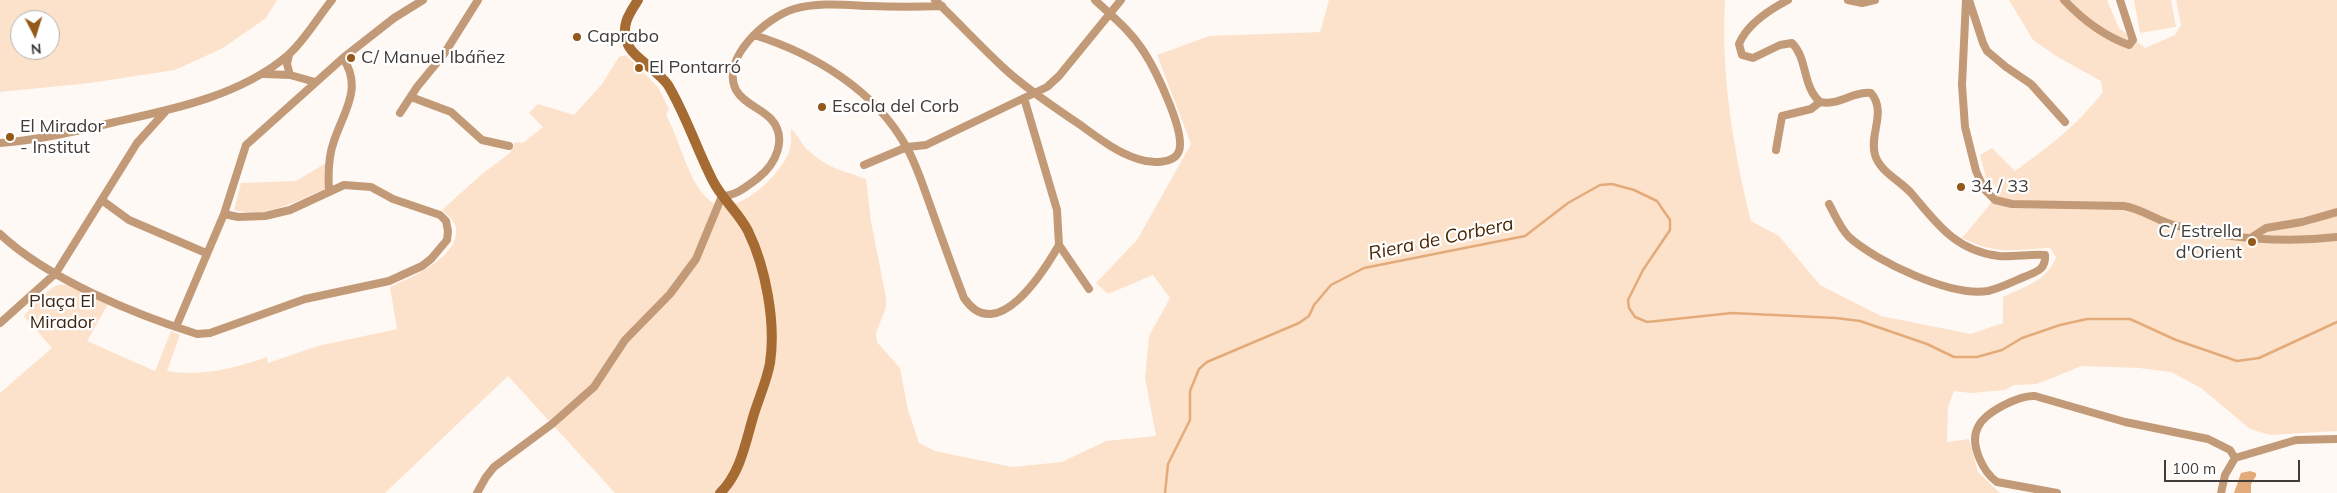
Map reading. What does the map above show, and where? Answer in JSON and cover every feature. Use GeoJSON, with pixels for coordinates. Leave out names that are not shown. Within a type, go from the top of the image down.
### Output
{"type":"FeatureCollection","features":[{"type":"Feature","properties":{"kind":"street"},"geometry":{"type":"LineString","coordinates":[[0,143],[61,135],[166,110],[222,94],[263,74],[289,55],[332,0]]}},
{"type":"Feature","properties":{"kind":"street"},"geometry":{"type":"LineString","coordinates":[[176,327],[224,214],[246,145],[343,58],[394,18],[423,0]]}},
{"type":"Feature","properties":{"kind":"street"},"geometry":{"type":"LineString","coordinates":[[400,113],[444,54],[478,0]]}},
{"type":"Feature","properties":{"kind":"street"},"geometry":{"type":"LineString","coordinates":[[638,0],[626,22],[625,36],[628,46],[654,69],[668,85],[713,183],[748,230],[764,279],[773,336],[769,365],[741,456],[733,476],[720,493]]}},
{"type":"Feature","properties":{"kind":"street"},"geometry":{"type":"LineString","coordinates":[[910,0],[918,7]]}},
{"type":"Feature","properties":{"kind":"street"},"geometry":{"type":"LineString","coordinates":[[935,0],[1007,71],[1034,93],[1125,154],[1139,160],[1166,161],[1176,156],[1179,152],[1180,137],[1160,84],[1140,47],[1127,28],[1095,0]]}},
{"type":"Feature","properties":{"kind":"street"},"geometry":{"type":"LineString","coordinates":[[864,165],[907,147],[926,145],[1048,87],[1121,0]]}},
{"type":"Feature","properties":{"kind":"street"},"geometry":{"type":"LineString","coordinates":[[1788,0],[1763,16],[1748,29],[1742,36],[1739,50],[1742,55],[1753,58],[1780,45],[1792,43],[1798,52],[1810,91],[1820,102]]}},
{"type":"Feature","properties":{"kind":"street"},"geometry":{"type":"LineString","coordinates":[[1848,0],[1862,3],[1875,0]]}},
{"type":"Feature","properties":{"kind":"street"},"geometry":{"type":"LineString","coordinates":[[1967,0],[1987,51],[2006,68],[2031,84],[2065,122]]}},
{"type":"Feature","properties":{"kind":"street"},"geometry":{"type":"LineString","coordinates":[[1967,0],[1962,69],[1963,118],[1979,180],[1995,200],[2012,204],[2124,206],[2175,226],[2216,234],[2304,240],[2337,237]]}},
{"type":"Feature","properties":{"kind":"street"},"geometry":{"type":"LineString","coordinates":[[2064,0],[2094,27],[2112,38],[2129,45],[2133,40],[2120,0]]}},
{"type":"Feature","properties":{"kind":"street"},"geometry":{"type":"LineString","coordinates":[[722,196],[735,194],[761,176],[777,156],[779,148],[777,129],[770,118],[742,98],[733,82],[733,73],[738,58],[754,35],[776,17],[808,6],[942,6]]}},
{"type":"Feature","properties":{"kind":"street"},"geometry":{"type":"LineString","coordinates":[[754,35],[802,55],[850,82],[883,113],[907,147],[964,298],[971,308],[977,312],[995,313],[1022,299],[1040,277],[1059,245]]}},
{"type":"Feature","properties":{"kind":"street"},"geometry":{"type":"LineString","coordinates":[[289,55],[287,64],[290,75]]}},
{"type":"Feature","properties":{"kind":"street"},"geometry":{"type":"LineString","coordinates":[[329,191],[329,159],[333,142],[353,89],[349,67],[343,58]]}},
{"type":"Feature","properties":{"kind":"street"},"geometry":{"type":"LineString","coordinates":[[263,74],[290,75],[316,82]]}},
{"type":"Feature","properties":{"kind":"street"},"geometry":{"type":"LineString","coordinates":[[1776,150],[1782,116],[1810,109],[1820,102],[1836,102],[1863,92],[1871,93],[1878,106],[1874,145],[1876,156],[1890,175],[1912,194],[1937,225],[1968,247],[1984,253],[2001,256],[2045,255],[2045,262],[2041,270],[1988,291],[1951,288],[1930,282],[1871,252],[1849,237],[1829,204]]}},
{"type":"Feature","properties":{"kind":"street"},"geometry":{"type":"LineString","coordinates":[[411,97],[451,112],[469,131],[482,140],[509,146]]}},
{"type":"Feature","properties":{"kind":"street"},"geometry":{"type":"LineString","coordinates":[[1024,98],[1057,210],[1059,245],[1063,254],[1088,288]]}},
{"type":"Feature","properties":{"kind":"street"},"geometry":{"type":"LineString","coordinates":[[0,323],[56,273],[103,201],[136,143],[166,110]]}},
{"type":"Feature","properties":{"kind":"street"},"geometry":{"type":"LineString","coordinates":[[0,234],[15,248],[56,273],[95,293],[197,334],[210,333],[305,299],[389,281],[422,266],[431,259],[447,240],[446,221],[440,215],[393,199],[370,187],[344,185],[290,210],[265,216],[238,217],[224,214]]}},
{"type":"Feature","properties":{"kind":"street"},"geometry":{"type":"LineString","coordinates":[[477,493],[494,467],[552,424],[594,387],[625,340],[685,276],[696,259],[722,196]]}},
{"type":"Feature","properties":{"kind":"street"},"geometry":{"type":"LineString","coordinates":[[103,201],[129,220],[206,253]]}},
{"type":"Feature","properties":{"kind":"street"},"geometry":{"type":"LineString","coordinates":[[2252,237],[2266,228],[2302,222],[2337,212]]}},
{"type":"Feature","properties":{"kind":"street"},"geometry":{"type":"LineString","coordinates":[[2057,493],[1997,482],[1990,477],[1985,472],[1977,449],[1978,427],[1983,420],[2015,399],[2025,395],[2034,396],[2125,422],[2208,439],[2230,450],[2235,458]]}},
{"type":"Feature","properties":{"kind":"street"},"geometry":{"type":"LineString","coordinates":[[2221,493],[2225,474],[2235,458],[2261,452],[2283,443],[2337,439]]}},
{"type":"Feature","properties":{"kind":"green space"},"geometry":{"type":"Polygon","coordinates":[[[0,0],[277,0],[266,18],[223,48],[175,70],[90,83],[0,92],[0,0]]]}},
{"type":"Feature","properties":{"kind":"green space","name":"Plaça El Mirador"},"geometry":{"type":"Polygon","coordinates":[[[1329,0],[1725,0],[1725,56],[1730,111],[1739,167],[1751,221],[1779,236],[1820,285],[1881,316],[1971,334],[2003,323],[2003,297],[2041,277],[2047,272],[2056,257],[2050,248],[1995,249],[1962,238],[1988,207],[1999,190],[1986,178],[1980,155],[1992,148],[2015,171],[2062,135],[2103,92],[2101,81],[2056,56],[2033,40],[2009,0],[2107,0],[2119,28],[2145,48],[2175,35],[2181,25],[2176,0],[2337,0],[2337,431],[2270,435],[2250,429],[2201,388],[2171,372],[2139,368],[2082,366],[2037,384],[2014,385],[2005,390],[1971,393],[1954,391],[1948,407],[1947,442],[1969,439],[1978,472],[2000,493],[615,493],[508,376],[385,493],[0,493],[0,393],[52,348],[24,316],[47,292],[62,285],[70,286],[108,304],[87,341],[155,371],[171,331],[180,335],[167,371],[192,373],[230,368],[267,357],[268,363],[318,346],[397,329],[390,287],[432,265],[450,248],[455,238],[455,225],[451,218],[442,210],[482,174],[510,153],[515,142],[523,143],[543,127],[529,113],[538,104],[574,115],[602,84],[619,57],[626,55],[658,87],[669,109],[666,115],[690,172],[695,183],[709,200],[719,205],[731,205],[743,200],[767,183],[777,172],[789,152],[791,129],[806,149],[823,162],[866,179],[871,221],[886,298],[886,307],[876,333],[877,342],[900,368],[908,410],[919,443],[935,451],[1012,467],[1062,462],[1106,441],[1156,436],[1145,378],[1149,336],[1170,298],[1153,275],[1108,294],[1096,283],[1137,240],[1191,144],[1157,55],[1209,36],[1320,32],[1329,0]]]}},
{"type":"Feature","properties":{"kind":"green space"},"geometry":{"type":"Polygon","coordinates":[[[2134,0],[2171,0],[2176,27],[2140,33],[2134,0]]]}},
{"type":"Feature","properties":{"kind":"green space"},"geometry":{"type":"Polygon","coordinates":[[[326,163],[325,189],[292,203],[269,210],[246,212],[234,210],[241,183],[296,181],[326,163]]]}},
{"type":"Feature","properties":{"kind":"shaded area"},"geometry":{"type":"Polygon","coordinates":[[[2250,471],[2256,473],[2251,484],[2251,493],[2234,493],[2241,473],[2250,471]]]}},
{"type":"Feature","properties":{"kind":"waterway","name":"Riera de Corbera"},"geometry":{"type":"LineString","coordinates":[[1165,493],[1168,464],[1190,420],[1190,391],[1199,369],[1207,362],[1299,323],[1309,316],[1314,305],[1331,285],[1364,268],[1525,236],[1568,203],[1600,185],[1612,184],[1634,190],[1657,201],[1670,220],[1670,230],[1643,270],[1628,300],[1629,308],[1635,317],[1647,322],[1732,313],[1836,318],[1860,321],[1927,344],[1954,357],[1977,357],[2002,350],[2022,338],[2060,325],[2087,319],[2130,319],[2176,340],[2237,361],[2259,358],[2337,322]]}},
{"type":"Feature","properties":{"kind":"place","name":"Caprabo"},"geometry":{"type":"Point","coordinates":[577,37]}},
{"type":"Feature","properties":{"kind":"place","name":"C/ Manuel Ibáñez"},"geometry":{"type":"Point","coordinates":[351,58]}},
{"type":"Feature","properties":{"kind":"place","name":"El Pontarró"},"geometry":{"type":"Point","coordinates":[639,68]}},
{"type":"Feature","properties":{"kind":"place","name":"Escola del Corb"},"geometry":{"type":"Point","coordinates":[822,107]}},
{"type":"Feature","properties":{"kind":"place","name":"El Mirador - Institut"},"geometry":{"type":"Point","coordinates":[10,137]}},
{"type":"Feature","properties":{"kind":"place","name":"34 / 33"},"geometry":{"type":"Point","coordinates":[1961,187]}},
{"type":"Feature","properties":{"kind":"place","name":"C/ Estrella d'Orient"},"geometry":{"type":"Point","coordinates":[2252,242]}}]}
